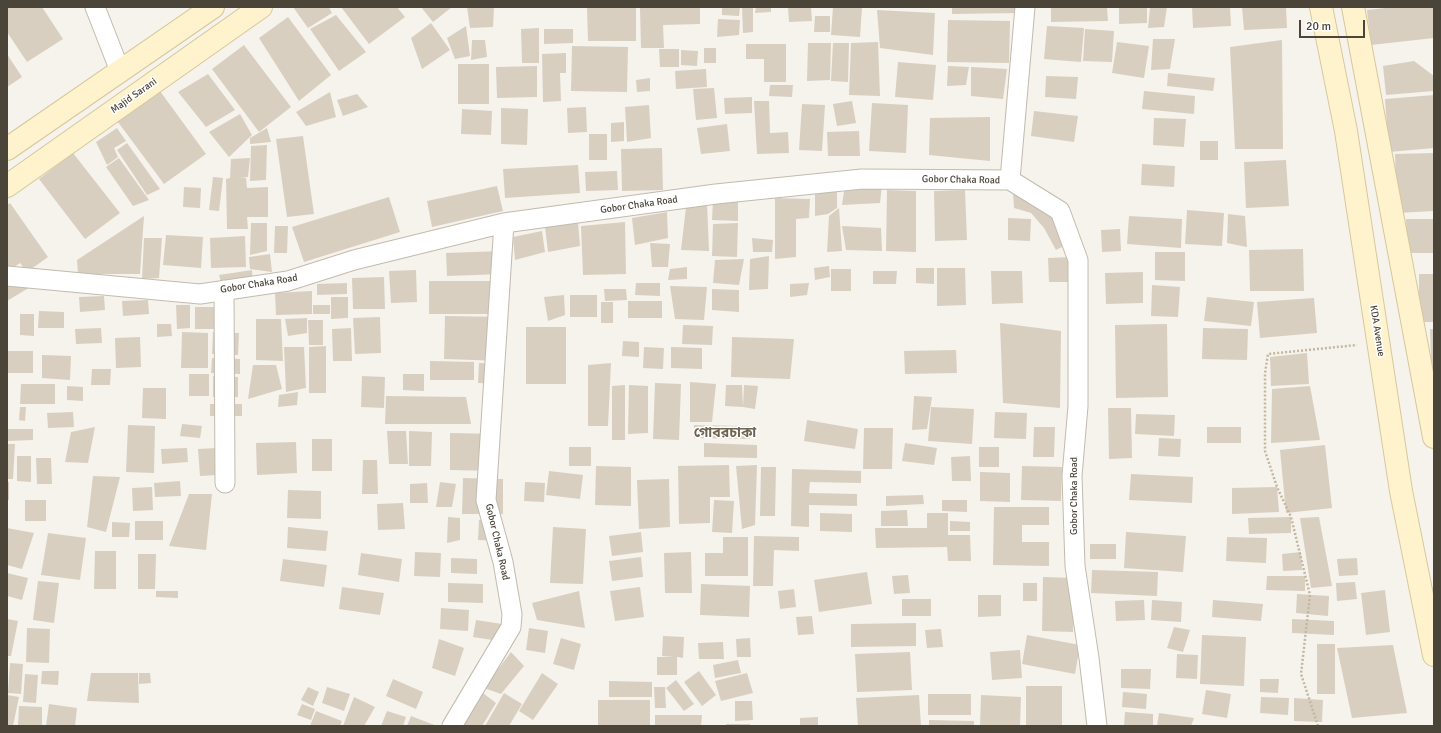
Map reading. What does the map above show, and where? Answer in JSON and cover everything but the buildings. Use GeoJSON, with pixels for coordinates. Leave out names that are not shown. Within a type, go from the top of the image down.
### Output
{"type":"FeatureCollection","features":[{"type":"Feature","properties":{"kind":"main road"},"geometry":{"type":"LineString","coordinates":[[7,149],[213,7]]}},
{"type":"Feature","properties":{"kind":"main road","name":"Majid Sarani"},"geometry":{"type":"LineString","coordinates":[[7,186],[261,7]]}},
{"type":"Feature","properties":{"kind":"main road","name":"KDA Avenue"},"geometry":{"type":"LineString","coordinates":[[1321,7],[1346,131],[1401,491],[1434,654]]}},
{"type":"Feature","properties":{"kind":"main road"},"geometry":{"type":"LineString","coordinates":[[1353,7],[1434,437]]}},
{"type":"Feature","properties":{"kind":"street"},"geometry":{"type":"LineString","coordinates":[[95,7],[120,71]]}},
{"type":"Feature","properties":{"kind":"street"},"geometry":{"type":"LineString","coordinates":[[1010,180],[1025,7]]}},
{"type":"Feature","properties":{"kind":"street","name":"Gobor Chaka Road"},"geometry":{"type":"LineString","coordinates":[[7,276],[200,294],[288,281],[354,260],[504,223],[716,194],[862,179],[1010,180],[1060,211],[1078,260],[1078,406],[1072,476],[1075,559],[1097,726]]}},
{"type":"Feature","properties":{"kind":"street","name":"Gobor Chaka Road"},"geometry":{"type":"LineString","coordinates":[[452,726],[510,626],[512,614],[503,562],[486,500],[504,223]]}},
{"type":"Feature","properties":{"kind":"street"},"geometry":{"type":"LineString","coordinates":[[224,290],[225,483]]}},
{"type":"Feature","properties":{"kind":"path"},"geometry":{"type":"LineString","coordinates":[[1318,726],[1301,674],[1310,595],[1291,516],[1277,487],[1265,452],[1265,373],[1268,354],[1378,343]]}},
{"type":"Feature","properties":{"kind":"district","name":"গোবরচাকা"},"geometry":{"type":"Point","coordinates":[725,433]}}]}
